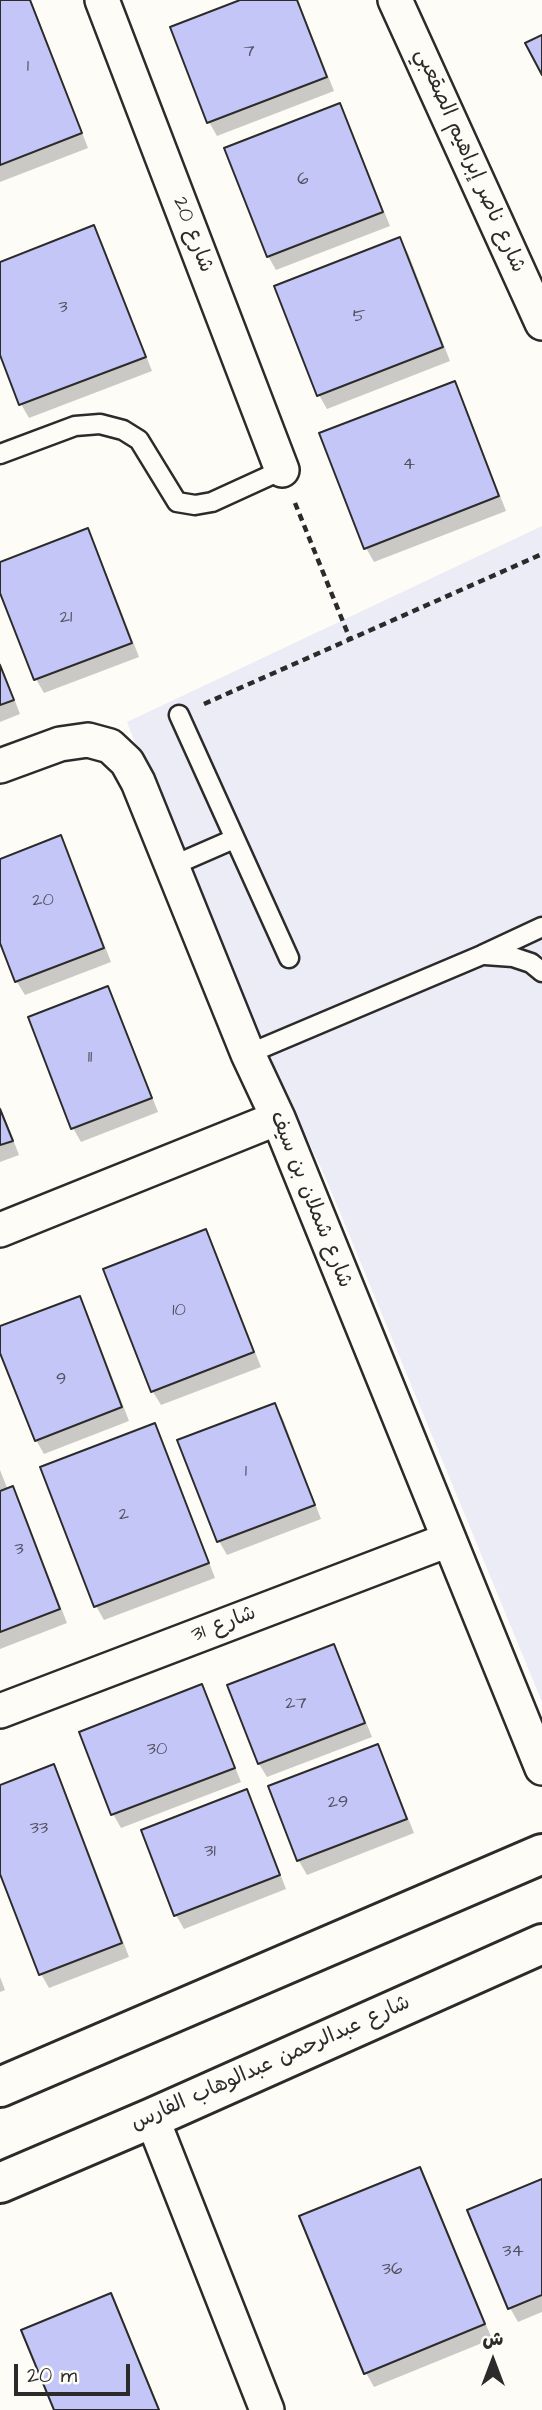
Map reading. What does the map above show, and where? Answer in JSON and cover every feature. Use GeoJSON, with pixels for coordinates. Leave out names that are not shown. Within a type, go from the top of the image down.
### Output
{"type":"FeatureCollection","features":[{"type":"Feature","properties":{"kind":"street","name":"شارع 20"},"geometry":{"type":"LineString","coordinates":[[102,0],[282,470]]}},
{"type":"Feature","properties":{"kind":"street","name":"شارع ناصر إبراهيم الصقعبي"},"geometry":{"type":"LineString","coordinates":[[396,0],[542,323]]}},
{"type":"Feature","properties":{"kind":"street","name":"شارع شملان بن سيف"},"geometry":{"type":"LineString","coordinates":[[0,766],[60,744],[88,740],[110,746],[127,762],[138,782],[248,1054],[278,1118],[542,1768]]}},
{"type":"Feature","properties":{"kind":"street"},"geometry":{"type":"LineString","coordinates":[[0,1230],[278,1118]]}},
{"type":"Feature","properties":{"kind":"street","name":"شارع 31"},"geometry":{"type":"LineString","coordinates":[[0,1711],[448,1540]]}},
{"type":"Feature","properties":{"kind":"street"},"geometry":{"type":"LineString","coordinates":[[0,2087],[542,1854]]}},
{"type":"Feature","properties":{"kind":"street","name":"شارع عبدالرحمن عبدالوهاب الفارس"},"geometry":{"type":"LineString","coordinates":[[0,2183],[542,1944]]}},
{"type":"Feature","properties":{"kind":"street"},"geometry":{"type":"LineString","coordinates":[[152,2118],[267,2410]]}},
{"type":"Feature","properties":{"kind":"lane"},"geometry":{"type":"LineString","coordinates":[[0,454],[75,426],[100,424],[123,430],[139,440],[177,502],[195,505],[212,502],[282,470]]}},
{"type":"Feature","properties":{"kind":"lane"},"geometry":{"type":"LineString","coordinates":[[179,715],[289,958]]}},
{"type":"Feature","properties":{"kind":"lane"},"geometry":{"type":"LineString","coordinates":[[172,866],[234,839]]}},
{"type":"Feature","properties":{"kind":"lane"},"geometry":{"type":"LineString","coordinates":[[248,1054],[542,927]]}},
{"type":"Feature","properties":{"kind":"lane"},"geometry":{"type":"LineString","coordinates":[[482,955],[513,957],[531,963],[542,972]]}},
{"type":"Feature","properties":{"kind":"path"},"geometry":{"type":"LineString","coordinates":[[282,470],[350,639]]}},
{"type":"Feature","properties":{"kind":"path"},"geometry":{"type":"LineString","coordinates":[[179,715],[542,554]]}},
{"type":"Feature","properties":{"kind":"shaded area"},"geometry":{"type":"Polygon","coordinates":[[[542,526],[542,1702],[327,1181],[192,890],[127,722],[542,526]]]}},
{"type":"Feature","properties":{"kind":"building"},"geometry":{"type":"Polygon","coordinates":[[[0,0],[30,0],[82,133],[0,165],[0,0]]]}},
{"type":"Feature","properties":{"kind":"building"},"geometry":{"type":"Polygon","coordinates":[[[240,0],[297,0],[327,77],[207,123],[170,27],[240,0]]]}},
{"type":"Feature","properties":{"kind":"building"},"geometry":{"type":"Polygon","coordinates":[[[542,35],[542,75],[525,43],[542,35]]]}},
{"type":"Feature","properties":{"kind":"building"},"geometry":{"type":"Polygon","coordinates":[[[340,103],[383,212],[267,257],[224,148],[340,103]]]}},
{"type":"Feature","properties":{"kind":"building"},"geometry":{"type":"Polygon","coordinates":[[[94,225],[146,357],[19,405],[0,355],[0,262],[94,225]]]}},
{"type":"Feature","properties":{"kind":"building"},"geometry":{"type":"Polygon","coordinates":[[[400,237],[443,347],[317,396],[274,286],[400,237]]]}},
{"type":"Feature","properties":{"kind":"building"},"geometry":{"type":"Polygon","coordinates":[[[455,381],[499,496],[364,549],[319,433],[455,381]]]}},
{"type":"Feature","properties":{"kind":"building"},"geometry":{"type":"Polygon","coordinates":[[[88,528],[132,643],[34,680],[0,593],[0,562],[88,528]]]}},
{"type":"Feature","properties":{"kind":"building"},"geometry":{"type":"Polygon","coordinates":[[[0,665],[14,700],[0,705],[0,665]]]}},
{"type":"Feature","properties":{"kind":"building"},"geometry":{"type":"Polygon","coordinates":[[[61,835],[104,948],[15,982],[0,943],[0,859],[61,835]]]}},
{"type":"Feature","properties":{"kind":"building"},"geometry":{"type":"Polygon","coordinates":[[[108,986],[152,1098],[71,1129],[28,1017],[108,986]]]}},
{"type":"Feature","properties":{"kind":"building"},"geometry":{"type":"Polygon","coordinates":[[[0,1109],[13,1141],[0,1145],[0,1109]]]}},
{"type":"Feature","properties":{"kind":"building"},"geometry":{"type":"Polygon","coordinates":[[[206,1229],[254,1352],[151,1392],[103,1269],[206,1229]]]}},
{"type":"Feature","properties":{"kind":"building"},"geometry":{"type":"Polygon","coordinates":[[[80,1296],[122,1407],[35,1441],[0,1353],[0,1326],[80,1296]]]}},
{"type":"Feature","properties":{"kind":"building"},"geometry":{"type":"Polygon","coordinates":[[[275,1403],[315,1505],[217,1542],[177,1440],[275,1403]]]}},
{"type":"Feature","properties":{"kind":"building"},"geometry":{"type":"Polygon","coordinates":[[[155,1423],[209,1563],[94,1607],[40,1467],[155,1423]]]}},
{"type":"Feature","properties":{"kind":"building"},"geometry":{"type":"Polygon","coordinates":[[[13,1486],[60,1609],[0,1632],[0,1491],[13,1486]]]}},
{"type":"Feature","properties":{"kind":"building"},"geometry":{"type":"Polygon","coordinates":[[[334,1644],[365,1723],[258,1764],[227,1685],[334,1644]]]}},
{"type":"Feature","properties":{"kind":"building"},"geometry":{"type":"Polygon","coordinates":[[[202,1684],[235,1768],[111,1815],[79,1732],[202,1684]]]}},
{"type":"Feature","properties":{"kind":"building"},"geometry":{"type":"Polygon","coordinates":[[[378,1744],[407,1819],[297,1861],[268,1786],[378,1744]]]}},
{"type":"Feature","properties":{"kind":"building"},"geometry":{"type":"Polygon","coordinates":[[[54,1764],[122,1943],[39,1975],[0,1874],[0,1785],[54,1764]]]}},
{"type":"Feature","properties":{"kind":"building"},"geometry":{"type":"Polygon","coordinates":[[[247,1789],[280,1875],[174,1916],[141,1830],[247,1789]]]}},
{"type":"Feature","properties":{"kind":"building"},"geometry":{"type":"Polygon","coordinates":[[[420,2167],[485,2324],[364,2374],[299,2216],[420,2167]]]}},
{"type":"Feature","properties":{"kind":"building"},"geometry":{"type":"Polygon","coordinates":[[[542,2179],[542,2295],[508,2309],[467,2210],[542,2179]]]}},
{"type":"Feature","properties":{"kind":"building"},"geometry":{"type":"Polygon","coordinates":[[[111,2293],[159,2410],[54,2410],[21,2330],[111,2293]]]}}]}
